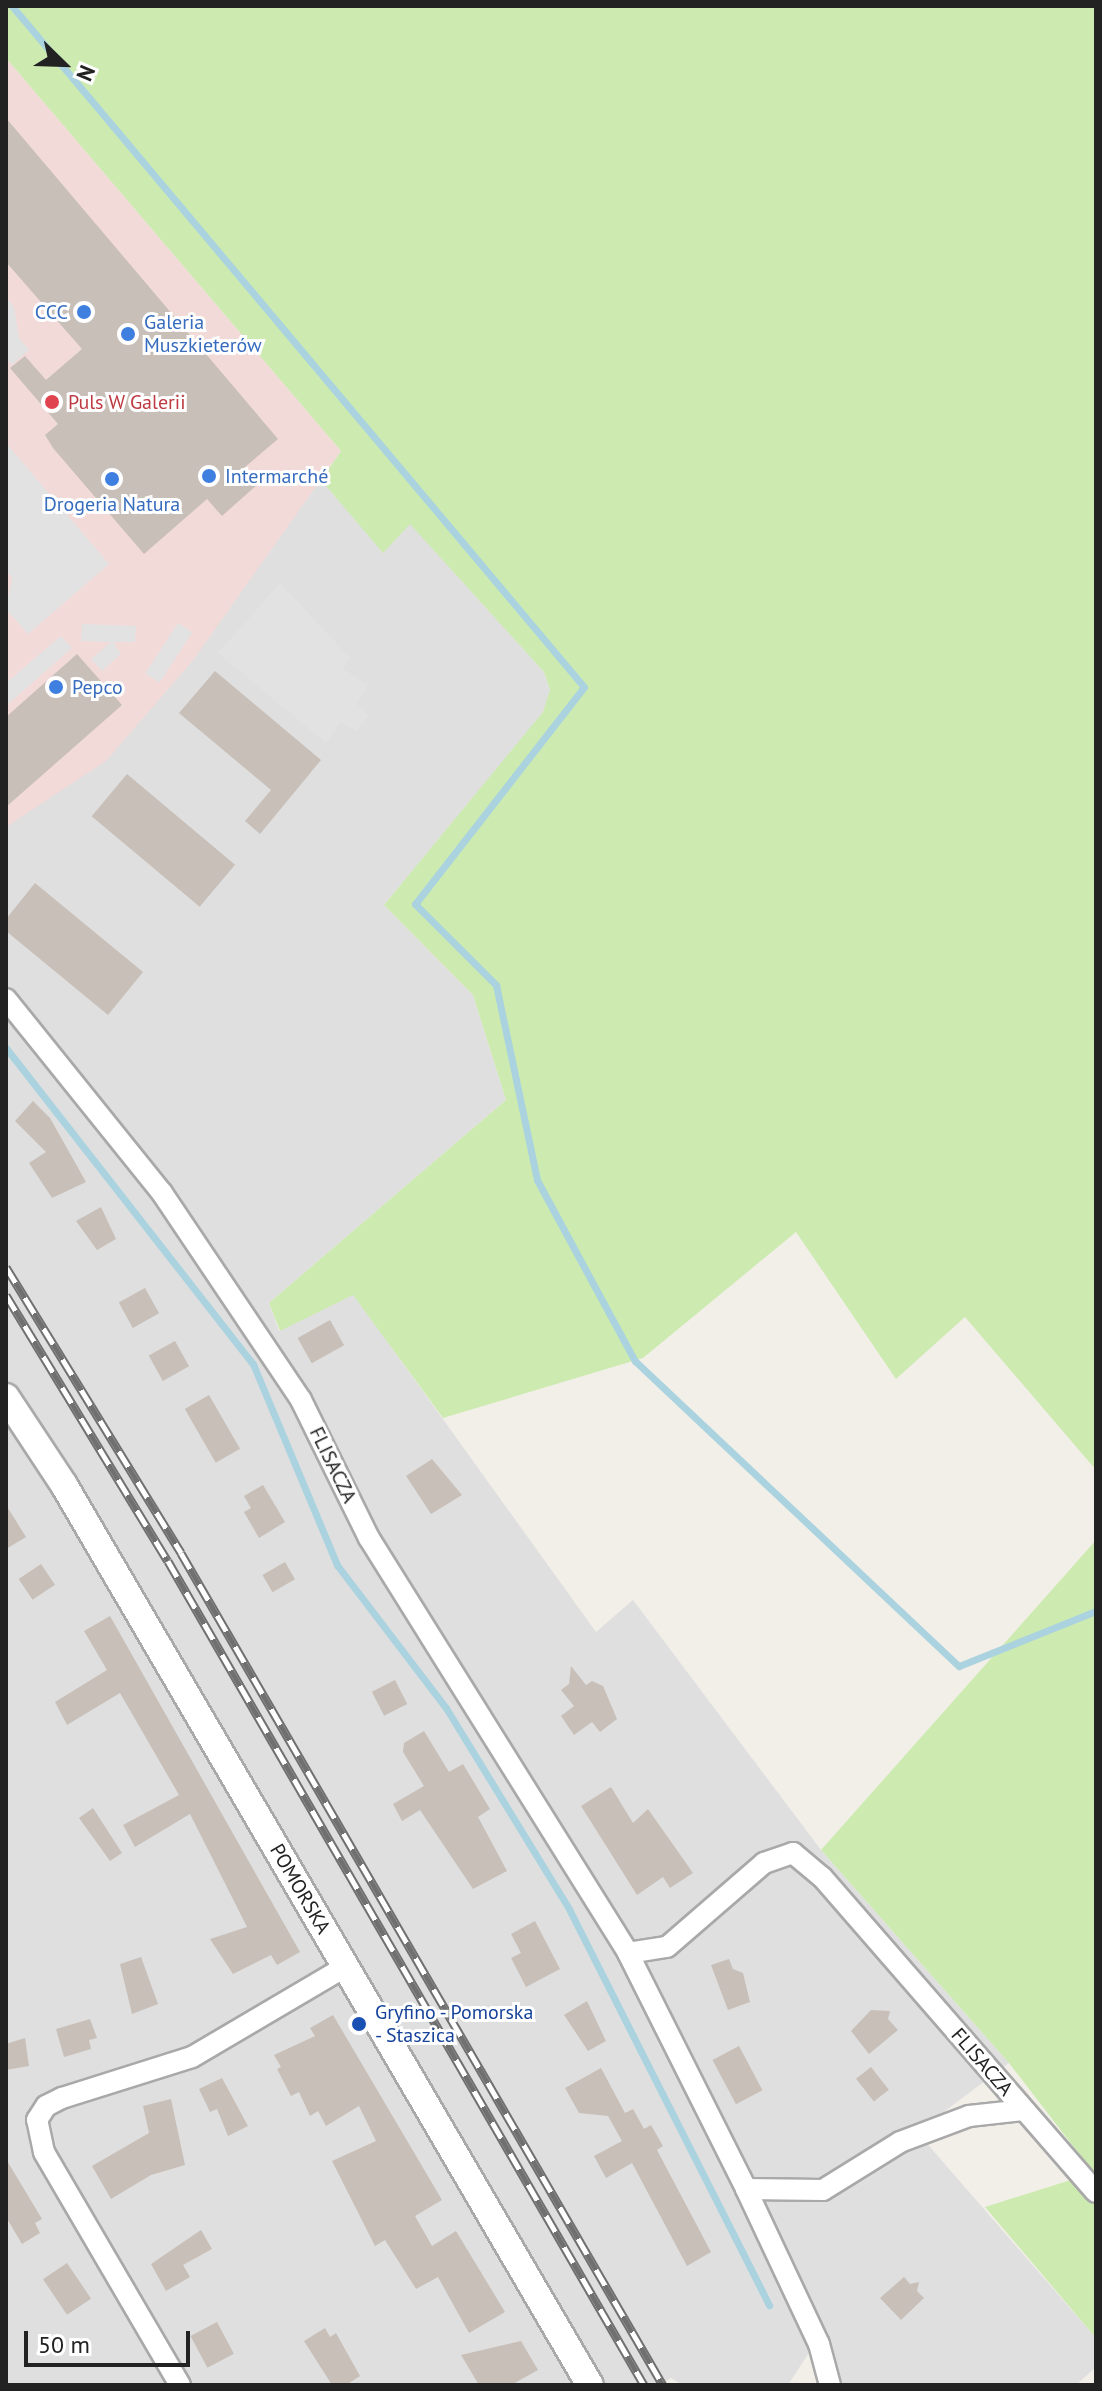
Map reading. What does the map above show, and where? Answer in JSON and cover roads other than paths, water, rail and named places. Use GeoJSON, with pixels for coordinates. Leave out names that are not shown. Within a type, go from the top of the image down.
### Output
{"type":"FeatureCollection","features":[{"type":"Feature","properties":{"kind":"street","name":"FLISACZA"},"geometry":{"type":"LineString","coordinates":[[6,999],[162,1193],[301,1400],[369,1538],[628,1953],[746,2189],[823,2190],[900,2142],[969,2116],[1023,2110]]}},
{"type":"Feature","properties":{"kind":"street","name":"POMORSKA"},"geometry":{"type":"LineString","coordinates":[[6,1397],[64,1485],[590,2385]]}},
{"type":"Feature","properties":{"kind":"street","name":"FLISACZA"},"geometry":{"type":"LineString","coordinates":[[628,1953],[667,1947],[764,1863],[793,1853],[822,1877],[1023,2110]]}},
{"type":"Feature","properties":{"kind":"street"},"geometry":{"type":"LineString","coordinates":[[180,2385],[37,2136],[37,2120],[46,2106],[192,2057],[345,1967]]}},
{"type":"Feature","properties":{"kind":"street"},"geometry":{"type":"LineString","coordinates":[[1023,2110],[1096,2192]]}},
{"type":"Feature","properties":{"kind":"street"},"geometry":{"type":"LineString","coordinates":[[746,2189],[819,2344],[830,2385]]}},
{"type":"Feature","properties":{"kind":"waterway"},"geometry":{"type":"LineString","coordinates":[[12,6],[584,687],[415,904],[496,985],[537,1180],[635,1361],[959,1666],[1096,1611]]}},
{"type":"Feature","properties":{"kind":"waterway"},"geometry":{"type":"LineString","coordinates":[[6,1048],[253,1364],[337,1565],[446,1708],[569,1909],[769,2305]]}},
{"type":"Feature","properties":{"kind":"railway"},"geometry":{"type":"LineString","coordinates":[[6,1267],[181,1553],[663,2385]]}},
{"type":"Feature","properties":{"kind":"railway"},"geometry":{"type":"LineString","coordinates":[[6,1295],[168,1561],[644,2385]]}},
{"type":"Feature","properties":{"kind":"place","name":"CCC"},"geometry":{"type":"Point","coordinates":[84,312]}},
{"type":"Feature","properties":{"kind":"place","name":"Galeria Muszkieterów"},"geometry":{"type":"Point","coordinates":[128,334]}},
{"type":"Feature","properties":{"kind":"place","name":"Puls W Galerii"},"geometry":{"type":"Point","coordinates":[52,402]}},
{"type":"Feature","properties":{"kind":"place","name":"Intermarché"},"geometry":{"type":"Point","coordinates":[209,476]}},
{"type":"Feature","properties":{"kind":"place","name":"Drogeria Natura"},"geometry":{"type":"Point","coordinates":[112,479]}},
{"type":"Feature","properties":{"kind":"place","name":"Pepco"},"geometry":{"type":"Point","coordinates":[56,687]}},
{"type":"Feature","properties":{"kind":"place","name":"Gryfino - Pomorska - Staszica"},"geometry":{"type":"Point","coordinates":[359,2024]}}]}
